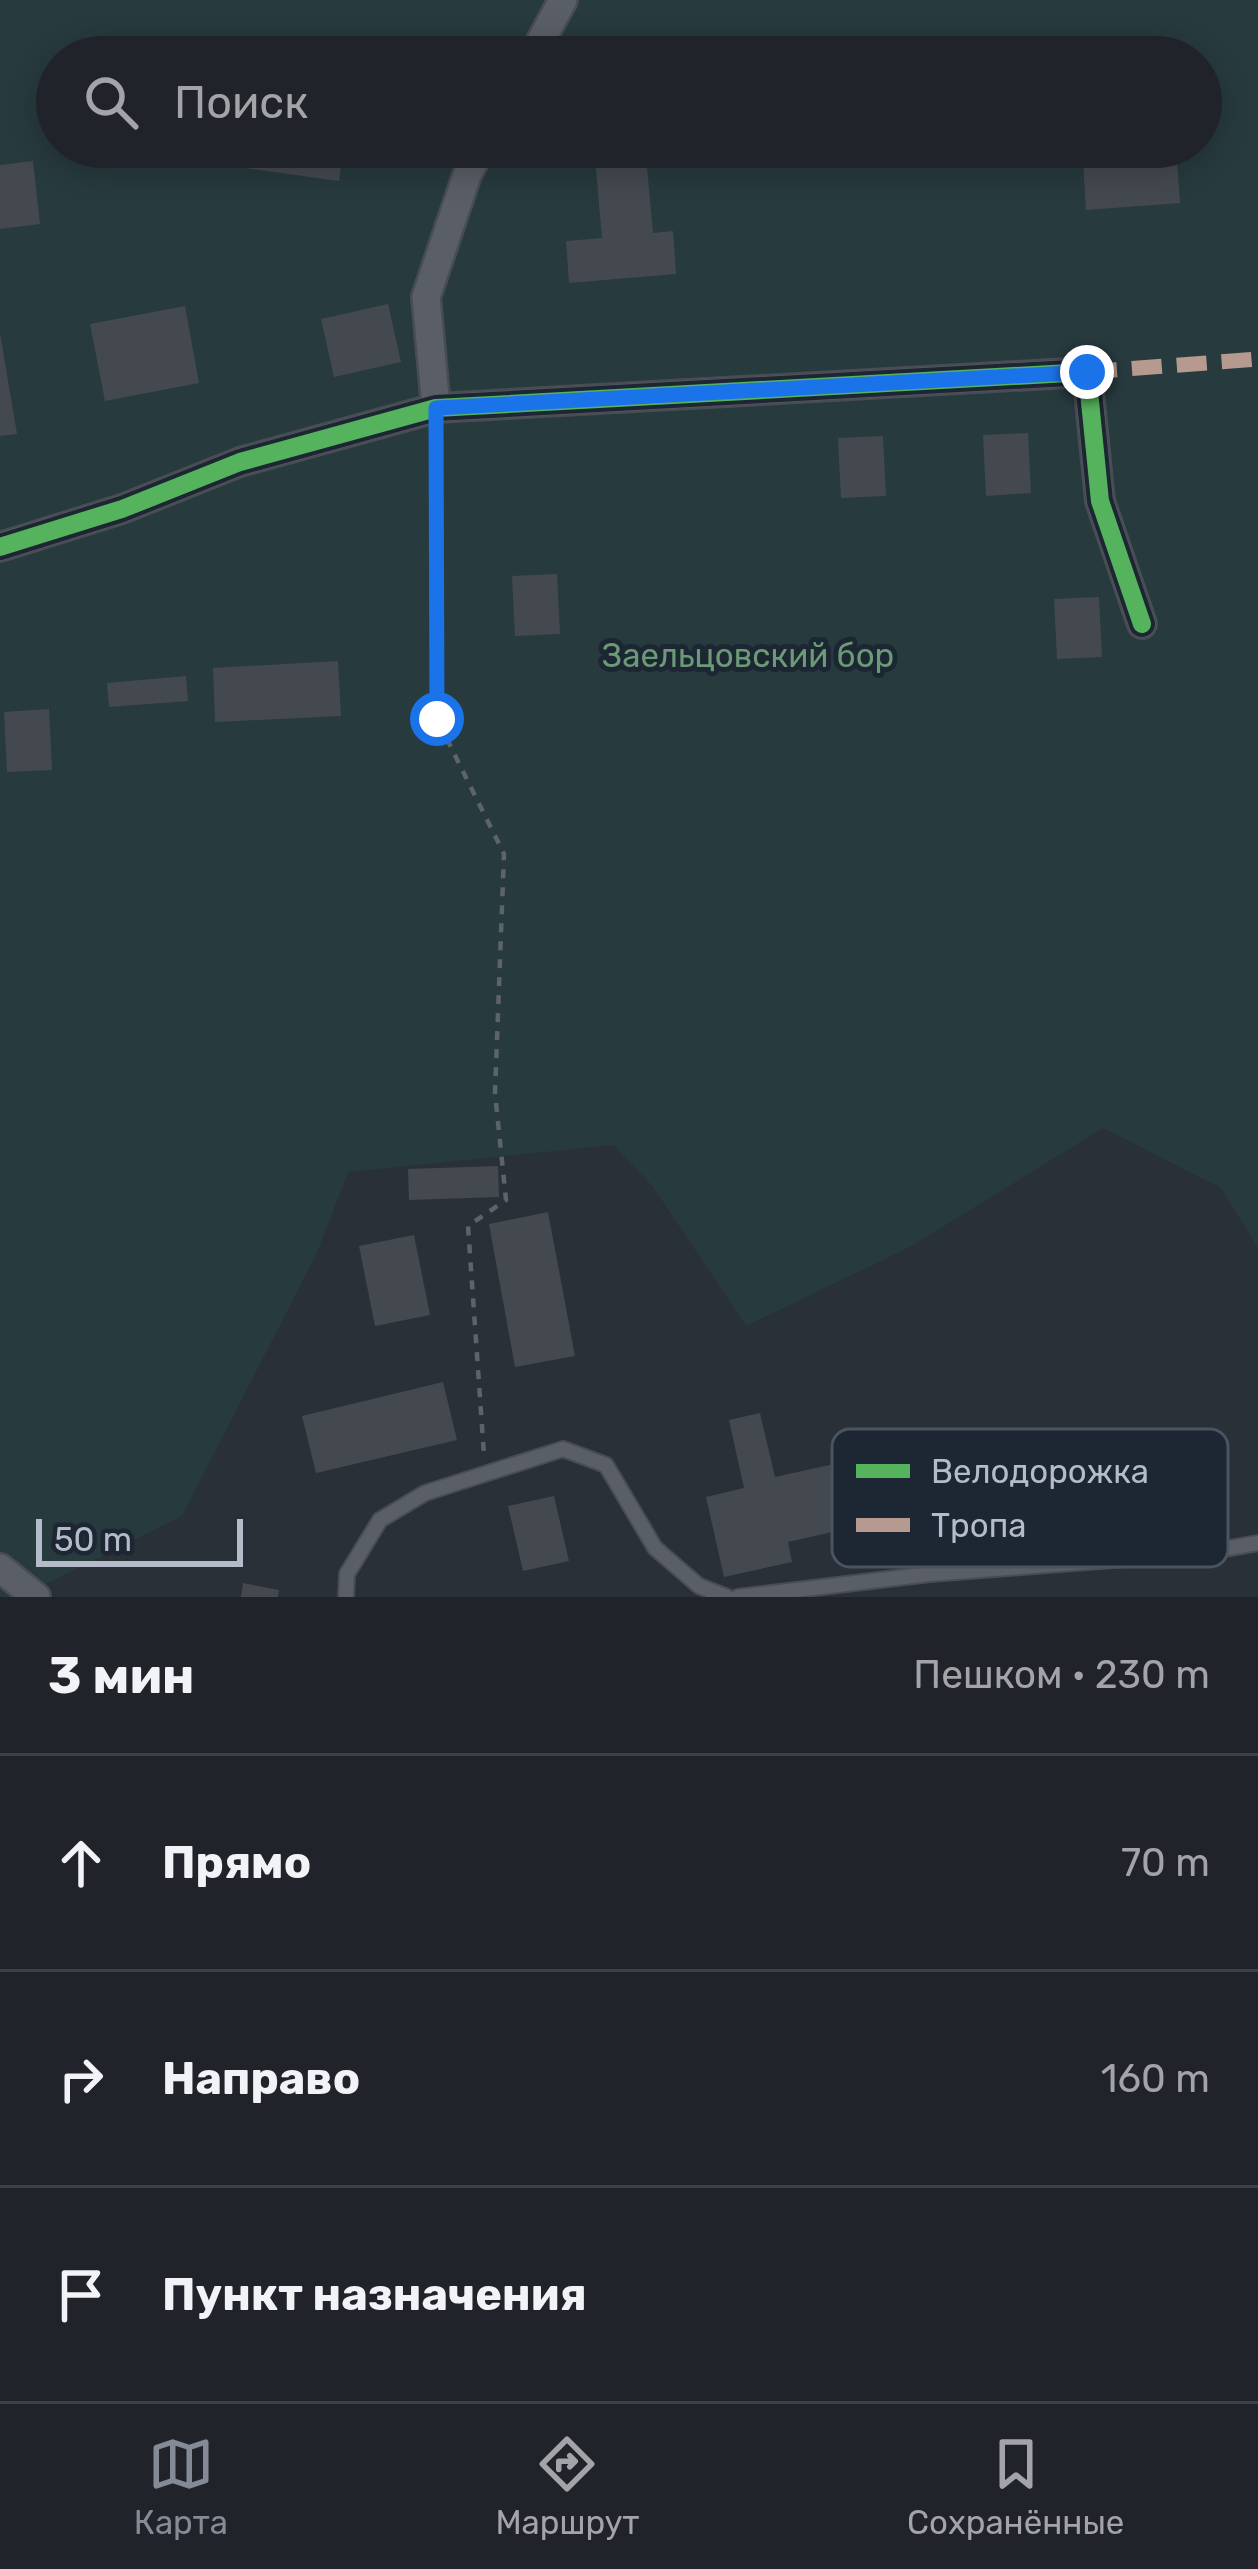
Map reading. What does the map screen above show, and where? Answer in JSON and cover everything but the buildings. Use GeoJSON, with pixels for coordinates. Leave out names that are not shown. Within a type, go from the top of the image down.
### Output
{"type":"FeatureCollection","features":[{"type":"Feature","properties":{"kind":"street"},"geometry":{"type":"LineString","coordinates":[[543,36],[563,0]]}},
{"type":"Feature","properties":{"kind":"street"},"geometry":{"type":"LineString","coordinates":[[436,408],[427,297],[471,168]]}},
{"type":"Feature","properties":{"kind":"street"},"geometry":{"type":"LineString","coordinates":[[0,547],[122,509],[241,462],[436,408],[1087,372],[1100,501],[1142,624]]}},
{"type":"Feature","properties":{"kind":"street"},"geometry":{"type":"LineString","coordinates":[[0,1568],[36,1597]]}},
{"type":"Feature","properties":{"kind":"lane"},"geometry":{"type":"LineString","coordinates":[[346,1597],[347,1574],[380,1520],[425,1493],[563,1449],[606,1465],[655,1548],[699,1586],[727,1597]]}},
{"type":"Feature","properties":{"kind":"lane"},"geometry":{"type":"LineString","coordinates":[[1228,1548],[1258,1543]]}},
{"type":"Feature","properties":{"kind":"lane"},"geometry":{"type":"LineString","coordinates":[[738,1597],[1021,1567]]}},
{"type":"Feature","properties":{"kind":"path"},"geometry":{"type":"LineString","coordinates":[[436,408],[437,719],[504,854],[495,1093],[506,1200],[468,1226],[486,1472]]}},
{"type":"Feature","properties":{"kind":"green space","name":"Заельцовский бор"},"geometry":{"type":"Polygon","coordinates":[[[0,0],[1258,0],[1258,1248],[1221,1188],[1103,1128],[910,1247],[746,1326],[653,1187],[614,1145],[348,1172],[317,1253],[182,1516],[20,1597],[0,1597],[0,0]]]}},
{"type":"Feature","properties":{"kind":"marked path"},"geometry":{"type":"LineString","coordinates":[[1087,372],[1258,359]]}},
{"type":"Feature","properties":{"kind":"cycle path"},"geometry":{"type":"LineString","coordinates":[[0,547],[122,509],[240,462],[436,408],[1087,372],[1100,501],[1142,624]]}},
{"type":"Feature","properties":{"kind":"route"},"geometry":{"type":"LineString","coordinates":[[437,719],[436,408],[1087,372]]}}]}
